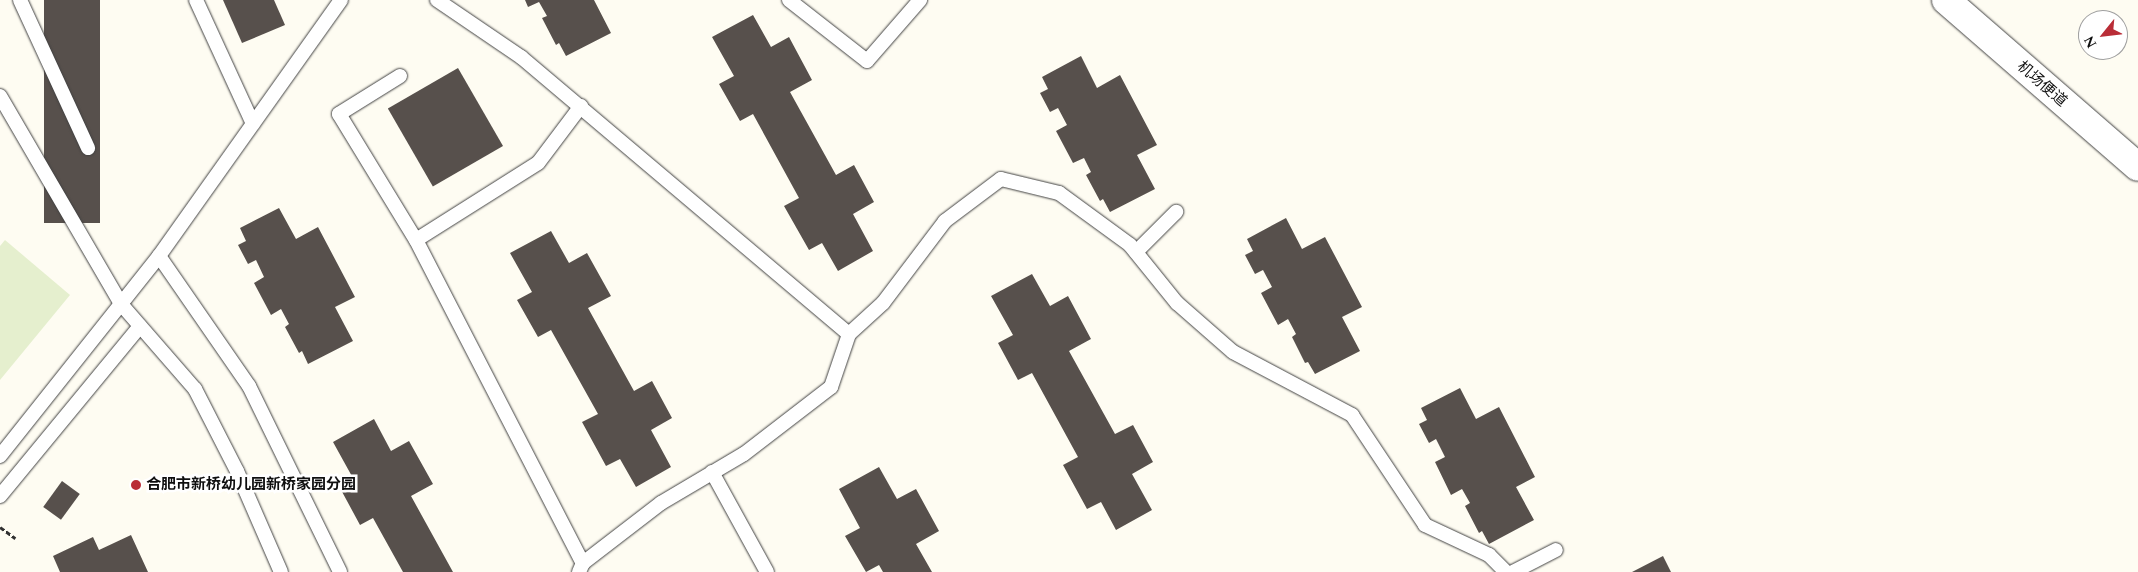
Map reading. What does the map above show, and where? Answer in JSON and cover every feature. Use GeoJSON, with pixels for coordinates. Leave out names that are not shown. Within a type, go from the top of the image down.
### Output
{"type":"FeatureCollection","features":[{"type":"Feature","properties":{"kind":"street","name":"机场便道"},"geometry":{"type":"LineString","coordinates":[[1946,0],[2138,167]]}},
{"type":"Feature","properties":{"kind":"lane"},"geometry":{"type":"LineString","coordinates":[[20,0],[88,148]]}},
{"type":"Feature","properties":{"kind":"lane"},"geometry":{"type":"LineString","coordinates":[[196,0],[253,124]]}},
{"type":"Feature","properties":{"kind":"lane"},"geometry":{"type":"LineString","coordinates":[[0,456],[159,256],[341,0]]}},
{"type":"Feature","properties":{"kind":"lane"},"geometry":{"type":"LineString","coordinates":[[436,0],[521,57],[849,334]]}},
{"type":"Feature","properties":{"kind":"lane"},"geometry":{"type":"LineString","coordinates":[[789,0],[867,62],[920,0]]}},
{"type":"Feature","properties":{"kind":"lane"},"geometry":{"type":"LineString","coordinates":[[400,76],[339,114],[416,240],[581,568],[661,503],[744,454],[831,387],[849,334],[883,303],[945,221],[1001,179],[1060,193],[1130,245],[1177,303],[1233,352],[1352,415],[1425,525],[1489,555],[1506,572]]}},
{"type":"Feature","properties":{"kind":"lane"},"geometry":{"type":"LineString","coordinates":[[0,96],[121,304],[195,389],[237,471],[282,572]]}},
{"type":"Feature","properties":{"kind":"lane"},"geometry":{"type":"LineString","coordinates":[[416,240],[538,164],[581,106]]}},
{"type":"Feature","properties":{"kind":"lane"},"geometry":{"type":"LineString","coordinates":[[1136,252],[1176,212]]}},
{"type":"Feature","properties":{"kind":"lane"},"geometry":{"type":"LineString","coordinates":[[159,256],[250,386],[340,572]]}},
{"type":"Feature","properties":{"kind":"lane"},"geometry":{"type":"LineString","coordinates":[[0,496],[140,326]]}},
{"type":"Feature","properties":{"kind":"lane"},"geometry":{"type":"LineString","coordinates":[[712,472],[767,572]]}},
{"type":"Feature","properties":{"kind":"lane"},"geometry":{"type":"LineString","coordinates":[[1513,572],[1556,550]]}},
{"type":"Feature","properties":{"kind":"path"},"geometry":{"type":"LineString","coordinates":[[0,527],[16,538]]}},
{"type":"Feature","properties":{"kind":"green space"},"geometry":{"type":"Polygon","coordinates":[[[5,240],[70,295],[0,380],[0,246],[5,240]]]}},
{"type":"Feature","properties":{"kind":"building"},"geometry":{"type":"Polygon","coordinates":[[[44,0],[100,0],[100,223],[44,223],[44,0]]]}},
{"type":"Feature","properties":{"kind":"building"},"geometry":{"type":"Polygon","coordinates":[[[223,0],[274,0],[285,25],[242,43],[223,0]]]}},
{"type":"Feature","properties":{"kind":"building"},"geometry":{"type":"Polygon","coordinates":[[[525,0],[594,0],[611,33],[566,56],[559,43],[556,45],[542,18],[547,16],[539,2],[528,7],[525,0]]]}},
{"type":"Feature","properties":{"kind":"building"},"geometry":{"type":"Polygon","coordinates":[[[753,15],[771,47],[789,37],[812,80],[790,92],[836,175],[854,165],[874,202],[853,214],[873,251],[838,271],[822,243],[809,250],[784,206],[799,198],[753,114],[740,121],[719,84],[734,76],[712,37],[753,15]]]}},
{"type":"Feature","properties":{"kind":"building"},"geometry":{"type":"Polygon","coordinates":[[[1081,56],[1097,88],[1120,75],[1157,145],[1137,155],[1155,189],[1110,212],[1103,199],[1100,201],[1086,175],[1091,172],[1084,158],[1073,163],[1056,131],[1067,125],[1058,108],[1050,112],[1040,93],[1048,89],[1042,77],[1081,56]]]}},
{"type":"Feature","properties":{"kind":"building"},"geometry":{"type":"Polygon","coordinates":[[[458,68],[503,146],[433,186],[388,108],[458,68]]]}},
{"type":"Feature","properties":{"kind":"building"},"geometry":{"type":"Polygon","coordinates":[[[279,208],[296,239],[318,227],[355,297],[335,307],[353,341],[308,364],[302,351],[299,353],[285,327],[289,324],[281,309],[271,315],[254,283],[264,277],[256,260],[248,264],[238,245],[246,241],[240,228],[279,208]]]}},
{"type":"Feature","properties":{"kind":"building"},"geometry":{"type":"Polygon","coordinates":[[[1286,218],[1302,249],[1325,237],[1362,307],[1342,317],[1360,351],[1315,374],[1308,362],[1305,363],[1292,337],[1296,334],[1288,319],[1278,325],[1261,293],[1272,287],[1263,270],[1255,274],[1245,255],[1253,251],[1247,239],[1286,218]]]}},
{"type":"Feature","properties":{"kind":"building"},"geometry":{"type":"Polygon","coordinates":[[[551,231],[569,263],[587,253],[611,296],[588,308],[634,391],[652,381],[672,418],[651,430],[671,467],[636,487],[620,459],[606,466],[582,422],[598,414],[551,330],[538,337],[517,300],[532,292],[510,253],[551,231]]]}},
{"type":"Feature","properties":{"kind":"building"},"geometry":{"type":"Polygon","coordinates":[[[1032,274],[1050,306],[1068,296],[1091,339],[1069,351],[1115,434],[1133,425],[1153,462],[1132,474],[1152,510],[1116,530],[1101,502],[1087,509],[1063,465],[1078,457],[1032,373],[1018,380],[998,343],[1013,335],[991,296],[1032,274]]]}},
{"type":"Feature","properties":{"kind":"building"},"geometry":{"type":"Polygon","coordinates":[[[1460,388],[1476,419],[1499,407],[1535,477],[1516,487],[1534,520],[1489,544],[1482,531],[1479,533],[1465,506],[1470,503],[1462,489],[1451,495],[1435,462],[1445,457],[1436,439],[1429,443],[1419,424],[1427,420],[1421,408],[1460,388]]]}},
{"type":"Feature","properties":{"kind":"building"},"geometry":{"type":"Polygon","coordinates":[[[374,419],[391,451],[409,441],[433,484],[411,496],[453,572],[403,572],[373,518],[360,525],[340,488],[354,480],[333,442],[374,419]]]}},
{"type":"Feature","properties":{"kind":"building"},"geometry":{"type":"Polygon","coordinates":[[[879,467],[897,499],[916,489],[939,531],[916,544],[932,572],[883,572],[879,565],[866,572],[845,536],[860,528],[839,489],[879,467]]]}},
{"type":"Feature","properties":{"kind":"building"},"geometry":{"type":"Polygon","coordinates":[[[62,481],[80,494],[61,520],[43,507],[62,481]]]}},
{"type":"Feature","properties":{"kind":"building"},"geometry":{"type":"Polygon","coordinates":[[[131,535],[148,572],[60,572],[53,556],[93,537],[99,550],[131,535]]]}},
{"type":"Feature","properties":{"kind":"building"},"geometry":{"type":"Polygon","coordinates":[[[1663,556],[1671,572],[1632,572],[1663,556]]]}},
{"type":"Feature","properties":{"kind":"place","name":"合肥市新桥幼儿园新桥家园分园"},"geometry":{"type":"Point","coordinates":[136,485]}}]}
